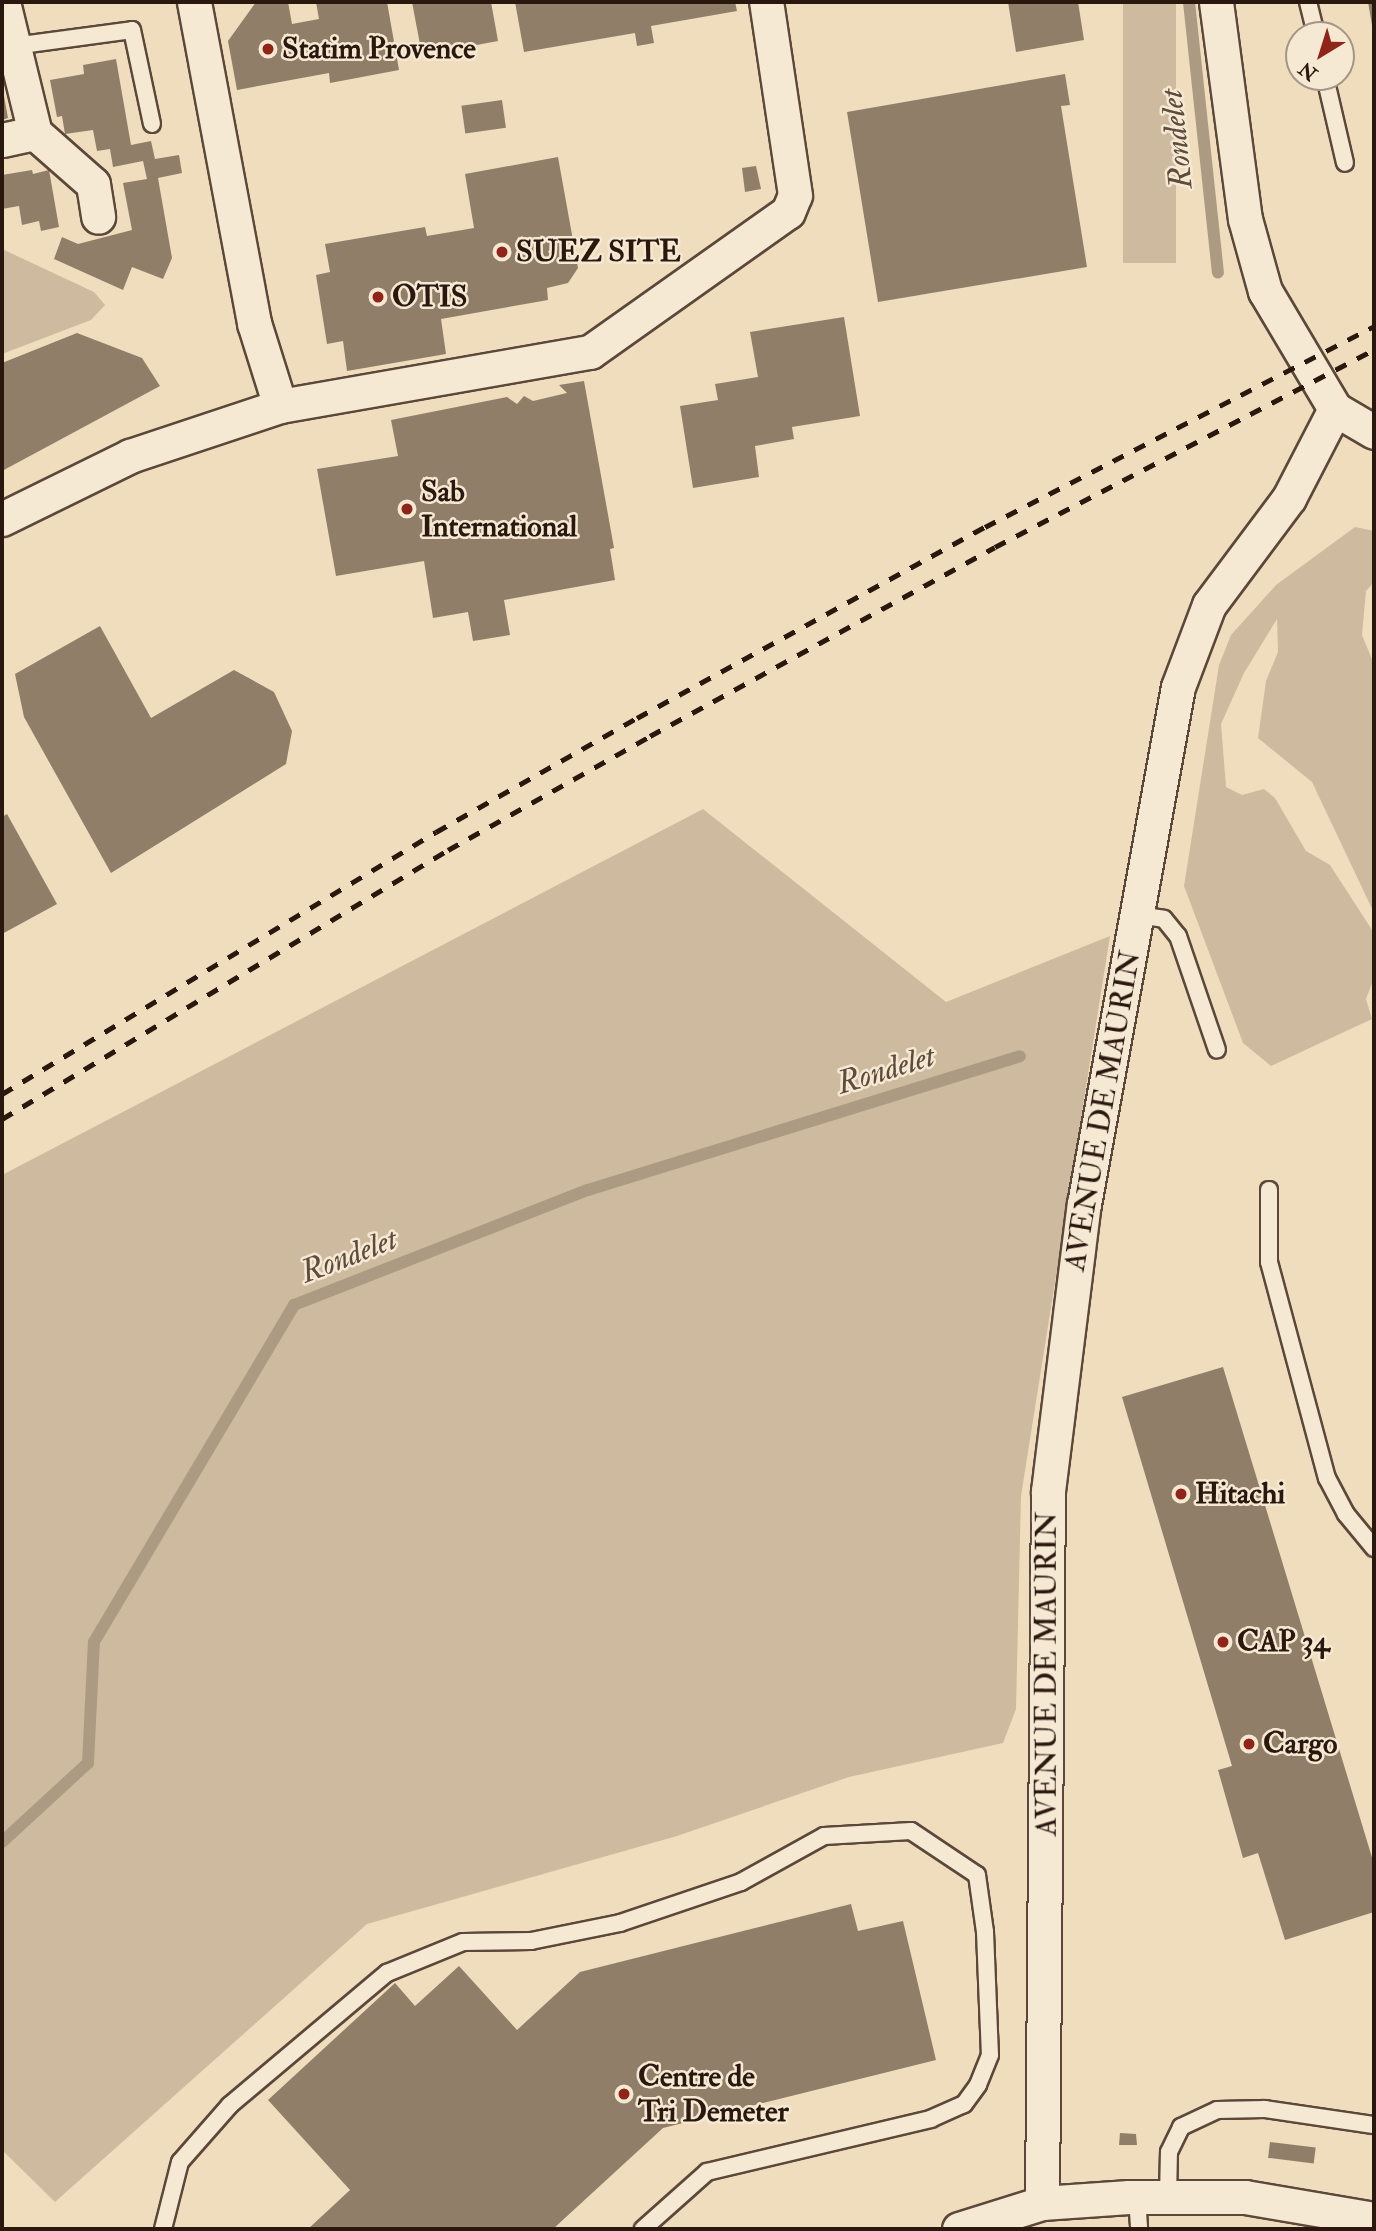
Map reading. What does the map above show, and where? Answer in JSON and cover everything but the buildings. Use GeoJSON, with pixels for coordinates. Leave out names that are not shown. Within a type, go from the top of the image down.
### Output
{"type":"FeatureCollection","features":[{"type":"Feature","properties":{"kind":"street"},"geometry":{"type":"LineString","coordinates":[[3,2],[35,133],[93,184],[98,217]]}},
{"type":"Feature","properties":{"kind":"street"},"geometry":{"type":"LineString","coordinates":[[194,2],[254,323],[280,406]]}},
{"type":"Feature","properties":{"kind":"street"},"geometry":{"type":"LineString","coordinates":[[2,519],[130,456],[280,406],[590,352],[788,212],[795,194],[766,2]]}},
{"type":"Feature","properties":{"kind":"street"},"geometry":{"type":"LineString","coordinates":[[1216,2],[1245,219],[1265,291],[1335,409],[1374,432]]}},
{"type":"Feature","properties":{"kind":"street"},"geometry":{"type":"LineString","coordinates":[[2,140],[35,133]]}},
{"type":"Feature","properties":{"kind":"street","name":"AVENUE DE MAURIN"},"geometry":{"type":"LineString","coordinates":[[1042,2203],[1048,1491],[1084,1204],[1178,687],[1190,648],[1209,605],[1289,498],[1335,409]]}},
{"type":"Feature","properties":{"kind":"street"},"geometry":{"type":"LineString","coordinates":[[959,2229],[1042,2203],[1148,2208],[1245,2197],[1358,2221]]}},
{"type":"Feature","properties":{"kind":"lane"},"geometry":{"type":"LineString","coordinates":[[1308,2],[1313,21]]}},
{"type":"Feature","properties":{"kind":"lane"},"geometry":{"type":"LineString","coordinates":[[14,46],[132,30],[152,124]]}},
{"type":"Feature","properties":{"kind":"lane"},"geometry":{"type":"LineString","coordinates":[[1328,91],[1345,163]]}},
{"type":"Feature","properties":{"kind":"lane"},"geometry":{"type":"LineString","coordinates":[[1136,915],[1164,919],[1178,936],[1217,1050]]}},
{"type":"Feature","properties":{"kind":"lane"},"geometry":{"type":"LineString","coordinates":[[1269,1190],[1269,1262],[1327,1478],[1346,1514],[1374,1548]]}},
{"type":"Feature","properties":{"kind":"lane"},"geometry":{"type":"LineString","coordinates":[[163,2229],[180,2162],[230,2105],[387,1973],[463,1942],[531,1941],[620,1923],[741,1882],[824,1836],[911,1831],[977,1875],[985,1932],[990,2055],[978,2085],[964,2104],[932,2119],[707,2172],[643,2229]]}},
{"type":"Feature","properties":{"kind":"lane"},"geometry":{"type":"LineString","coordinates":[[1148,2208],[1181,2127],[1217,2110],[1265,2109],[1374,2125]]}},
{"type":"Feature","properties":{"kind":"shaded area"},"geometry":{"type":"Polygon","coordinates":[[[1123,2],[1176,2],[1176,263],[1123,263],[1123,2]]]}},
{"type":"Feature","properties":{"kind":"shaded area"},"geometry":{"type":"Polygon","coordinates":[[[2,249],[94,292],[105,305],[91,320],[2,354],[2,249]]]}},
{"type":"Feature","properties":{"kind":"shaded area"},"geometry":{"type":"Polygon","coordinates":[[[1355,527],[1374,531],[1374,582],[1366,591],[1362,635],[1374,664],[1374,913],[1312,782],[1258,738],[1266,681],[1278,652],[1277,619],[1244,673],[1221,724],[1226,787],[1242,795],[1264,789],[1275,798],[1306,851],[1330,865],[1374,933],[1374,978],[1366,999],[1372,1019],[1271,1066],[1243,1043],[1184,886],[1219,665],[1231,635],[1276,585],[1355,527]]]}},
{"type":"Feature","properties":{"kind":"shaded area"},"geometry":{"type":"Polygon","coordinates":[[[703,809],[946,1002],[1110,936],[1021,1496],[1016,1709],[1003,1743],[849,1777],[677,1836],[367,1924],[55,2202],[2,2150],[2,1175],[703,809]]]}},
{"type":"Feature","properties":{"kind":"waterway","name":"Rondelet"},"geometry":{"type":"LineString","coordinates":[[1189,2],[1218,272]]}},
{"type":"Feature","properties":{"kind":"waterway","name":"Rondelet"},"geometry":{"type":"LineString","coordinates":[[2,1842],[88,1763],[94,1642],[294,1305],[588,1190],[1020,1056]]}},
{"type":"Feature","properties":{"kind":"railway"},"geometry":{"type":"LineString","coordinates":[[2,1094],[436,832],[637,718],[985,527],[1374,326]]}},
{"type":"Feature","properties":{"kind":"railway"},"geometry":{"type":"LineString","coordinates":[[2,1119],[448,850],[650,736],[995,547],[1374,350]]}},
{"type":"Feature","properties":{"kind":"place","name":"Statim Provence"},"geometry":{"type":"Point","coordinates":[268,49]}},
{"type":"Feature","properties":{"kind":"place","name":"SUEZ SITE"},"geometry":{"type":"Point","coordinates":[502,252]}},
{"type":"Feature","properties":{"kind":"place","name":"OTIS"},"geometry":{"type":"Point","coordinates":[378,297]}},
{"type":"Feature","properties":{"kind":"place","name":"Sab International"},"geometry":{"type":"Point","coordinates":[407,509]}},
{"type":"Feature","properties":{"kind":"place","name":"Hitachi"},"geometry":{"type":"Point","coordinates":[1181,1494]}},
{"type":"Feature","properties":{"kind":"place","name":"CAP 34"},"geometry":{"type":"Point","coordinates":[1223,1642]}},
{"type":"Feature","properties":{"kind":"place","name":"Cargo"},"geometry":{"type":"Point","coordinates":[1249,1744]}},
{"type":"Feature","properties":{"kind":"place","name":"Centre de Tri Demeter"},"geometry":{"type":"Point","coordinates":[624,2094]}}]}
